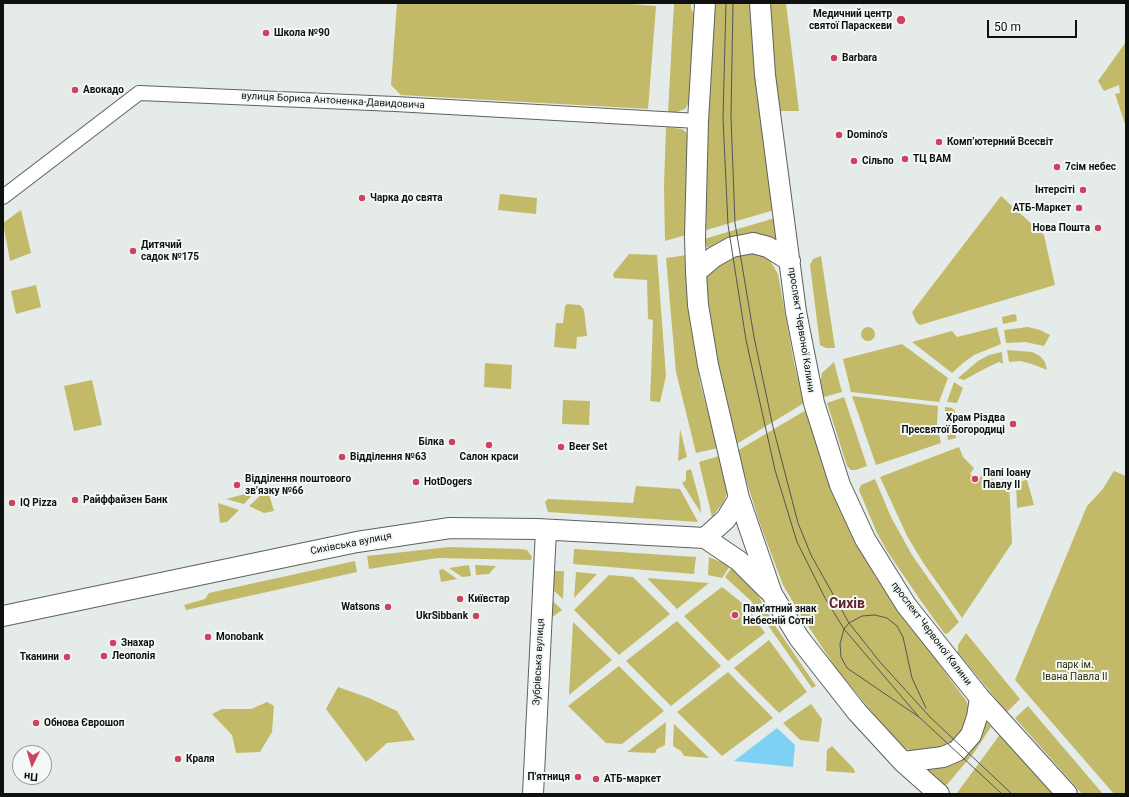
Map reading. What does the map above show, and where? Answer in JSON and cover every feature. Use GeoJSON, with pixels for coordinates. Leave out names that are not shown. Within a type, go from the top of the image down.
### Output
{"type":"FeatureCollection","features":[{"type":"Feature","properties":{"kind":"main road"},"geometry":{"type":"LineString","coordinates":[[705,3],[698,121],[695,237],[698,305],[708,365],[739,498],[772,594],[799,638],[847,700],[903,762],[939,794]]}},
{"type":"Feature","properties":{"kind":"main road","name":"проспект Червоної Калини"},"geometry":{"type":"LineString","coordinates":[[760,3],[765,75],[796,312],[814,403],[840,485],[865,539],[906,605],[980,698],[1067,794]]}},
{"type":"Feature","properties":{"kind":"main road"},"geometry":{"type":"LineString","coordinates":[[696,272],[714,257],[732,247],[753,243],[768,247],[790,261]]}},
{"type":"Feature","properties":{"kind":"main road"},"geometry":{"type":"LineString","coordinates":[[739,498],[726,519],[705,538],[739,561],[772,594]]}},
{"type":"Feature","properties":{"kind":"main road","name":"Сихівська вулиця"},"geometry":{"type":"LineString","coordinates":[[3,616],[389,536],[450,528],[546,530],[705,538]]}},
{"type":"Feature","properties":{"kind":"main road","name":"Зубрівська вулиця"},"geometry":{"type":"LineString","coordinates":[[533,794],[546,530]]}},
{"type":"Feature","properties":{"kind":"main road"},"geometry":{"type":"LineString","coordinates":[[903,762],[943,757],[956,751],[971,736],[977,717],[980,698]]}},
{"type":"Feature","properties":{"kind":"street","name":"вулиця Бориса Антоненка-Давидовича"},"geometry":{"type":"LineString","coordinates":[[3,197],[139,92],[412,104],[698,121]]}},
{"type":"Feature","properties":{"kind":"green space"},"geometry":{"type":"Polygon","coordinates":[[[397,3],[619,3],[656,6],[648,109],[401,95],[391,85],[397,3]]]}},
{"type":"Feature","properties":{"kind":"green space"},"geometry":{"type":"Polygon","coordinates":[[[674,3],[691,3],[691,9],[697,18],[690,101],[685,109],[674,113],[668,113],[674,3]]]}},
{"type":"Feature","properties":{"kind":"green space"},"geometry":{"type":"Polygon","coordinates":[[[713,3],[752,3],[752,41],[774,210],[703,231],[713,3]]]}},
{"type":"Feature","properties":{"kind":"green space"},"geometry":{"type":"Polygon","coordinates":[[[770,3],[786,3],[799,111],[778,111],[768,8],[770,3]]]}},
{"type":"Feature","properties":{"kind":"green space"},"geometry":{"type":"Polygon","coordinates":[[[1126,42],[1126,127],[1115,94],[1120,93],[1119,85],[1104,91],[1098,81],[1126,42]]]}},
{"type":"Feature","properties":{"kind":"green space"},"geometry":{"type":"Polygon","coordinates":[[[666,127],[682,129],[686,132],[688,137],[686,235],[665,241],[664,186],[666,127]]]}},
{"type":"Feature","properties":{"kind":"green space"},"geometry":{"type":"Polygon","coordinates":[[[500,194],[537,198],[536,214],[498,210],[500,194]]]}},
{"type":"Feature","properties":{"kind":"green space"},"geometry":{"type":"Polygon","coordinates":[[[1001,196],[1044,235],[1055,285],[920,325],[916,322],[912,312],[1001,196]]]}},
{"type":"Feature","properties":{"kind":"green space"},"geometry":{"type":"Polygon","coordinates":[[[21,210],[31,253],[10,261],[3,223],[21,210]]]}},
{"type":"Feature","properties":{"kind":"green space"},"geometry":{"type":"Polygon","coordinates":[[[775,218],[778,239],[775,241],[760,234],[748,233],[729,238],[712,248],[707,247],[704,239],[775,218]]]}},
{"type":"Feature","properties":{"kind":"green space"},"geometry":{"type":"Polygon","coordinates":[[[741,251],[759,253],[769,259],[778,274],[794,363],[804,403],[735,445],[729,425],[701,278],[716,260],[741,251]]]}},
{"type":"Feature","properties":{"kind":"green space"},"geometry":{"type":"Polygon","coordinates":[[[629,254],[657,255],[666,376],[660,402],[650,401],[653,320],[648,319],[647,280],[614,278],[613,274],[629,254]]]}},
{"type":"Feature","properties":{"kind":"green space"},"geometry":{"type":"Polygon","coordinates":[[[687,255],[689,302],[700,383],[718,448],[696,453],[676,372],[666,258],[687,255]]]}},
{"type":"Feature","properties":{"kind":"green space"},"geometry":{"type":"Polygon","coordinates":[[[821,256],[835,348],[826,348],[820,345],[810,265],[813,259],[821,256]]]}},
{"type":"Feature","properties":{"kind":"green space"},"geometry":{"type":"Polygon","coordinates":[[[36,285],[41,307],[16,314],[11,291],[36,285]]]}},
{"type":"Feature","properties":{"kind":"green space"},"geometry":{"type":"Polygon","coordinates":[[[567,304],[580,305],[584,310],[587,336],[577,337],[576,349],[554,347],[556,323],[563,323],[565,306],[567,304]]]}},
{"type":"Feature","properties":{"kind":"green space"},"geometry":{"type":"Polygon","coordinates":[[[1014,314],[1016,315],[1017,321],[1003,324],[1002,317],[1014,314]]]}},
{"type":"Feature","properties":{"kind":"green space"},"geometry":{"type":"Polygon","coordinates":[[[868,327],[873,329],[875,334],[873,339],[868,341],[863,339],[861,334],[863,329],[868,327]]]}},
{"type":"Feature","properties":{"kind":"green space"},"geometry":{"type":"Polygon","coordinates":[[[997,327],[1001,344],[974,355],[952,373],[912,342],[952,331],[957,337],[997,327]]]}},
{"type":"Feature","properties":{"kind":"green space"},"geometry":{"type":"Polygon","coordinates":[[[1028,327],[1040,330],[1050,335],[1044,346],[1025,342],[1006,343],[1004,330],[1028,327]]]}},
{"type":"Feature","properties":{"kind":"green space"},"geometry":{"type":"Polygon","coordinates":[[[902,344],[948,378],[939,402],[851,392],[843,359],[902,344]]]}},
{"type":"Feature","properties":{"kind":"green space"},"geometry":{"type":"Polygon","coordinates":[[[1007,350],[1032,352],[1040,356],[1045,362],[1047,370],[1020,361],[1009,362],[1007,350]]]}},
{"type":"Feature","properties":{"kind":"green space"},"geometry":{"type":"Polygon","coordinates":[[[1002,352],[1003,364],[999,362],[964,380],[958,378],[978,361],[989,355],[1002,352]]]}},
{"type":"Feature","properties":{"kind":"green space"},"geometry":{"type":"Polygon","coordinates":[[[834,362],[842,392],[824,397],[820,384],[822,373],[834,362]]]}},
{"type":"Feature","properties":{"kind":"green space"},"geometry":{"type":"Polygon","coordinates":[[[485,363],[512,365],[511,389],[484,387],[485,363]]]}},
{"type":"Feature","properties":{"kind":"green space"},"geometry":{"type":"Polygon","coordinates":[[[92,380],[102,425],[74,431],[64,386],[92,380]]]}},
{"type":"Feature","properties":{"kind":"green space"},"geometry":{"type":"Polygon","coordinates":[[[954,382],[963,388],[957,403],[947,402],[954,382]]]}},
{"type":"Feature","properties":{"kind":"green space"},"geometry":{"type":"Polygon","coordinates":[[[852,396],[938,406],[937,425],[941,443],[876,465],[852,396]]]}},
{"type":"Feature","properties":{"kind":"green space"},"geometry":{"type":"Polygon","coordinates":[[[844,397],[867,466],[856,470],[851,470],[847,466],[827,403],[844,397]]]}},
{"type":"Feature","properties":{"kind":"green space"},"geometry":{"type":"Polygon","coordinates":[[[563,400],[590,401],[589,425],[562,424],[563,400]]]}},
{"type":"Feature","properties":{"kind":"green space"},"geometry":{"type":"Polygon","coordinates":[[[945,407],[952,408],[955,411],[956,438],[948,440],[945,424],[945,407]]]}},
{"type":"Feature","properties":{"kind":"green space"},"geometry":{"type":"Polygon","coordinates":[[[806,410],[850,531],[875,576],[967,702],[970,716],[964,730],[947,747],[914,753],[898,744],[836,668],[800,614],[783,585],[760,524],[737,451],[806,410]]]}},
{"type":"Feature","properties":{"kind":"green space"},"geometry":{"type":"Polygon","coordinates":[[[680,429],[687,457],[678,461],[680,429]]]}},
{"type":"Feature","properties":{"kind":"green space"},"geometry":{"type":"Polygon","coordinates":[[[959,447],[963,457],[974,468],[970,474],[978,480],[982,475],[999,482],[1009,483],[1012,543],[962,618],[924,564],[907,536],[880,477],[959,447]]]}},
{"type":"Feature","properties":{"kind":"green space"},"geometry":{"type":"Polygon","coordinates":[[[722,455],[728,491],[723,503],[712,517],[699,462],[722,455]]]}},
{"type":"Feature","properties":{"kind":"green space"},"geometry":{"type":"Polygon","coordinates":[[[691,469],[700,502],[701,513],[682,483],[686,480],[686,471],[691,469]]]}},
{"type":"Feature","properties":{"kind":"green space","name":"парк ім. Івана Павла II"},"geometry":{"type":"Polygon","coordinates":[[[1114,471],[1126,476],[1126,794],[1114,794],[1015,680],[1087,506],[1102,490],[1114,471]]]}},
{"type":"Feature","properties":{"kind":"green space"},"geometry":{"type":"Polygon","coordinates":[[[875,479],[891,517],[912,555],[959,622],[947,634],[944,633],[921,601],[887,551],[877,533],[859,490],[861,485],[875,479]]]}},
{"type":"Feature","properties":{"kind":"green space"},"geometry":{"type":"Polygon","coordinates":[[[1027,480],[1034,505],[1017,508],[1016,482],[1027,480]]]}},
{"type":"Feature","properties":{"kind":"green space"},"geometry":{"type":"Polygon","coordinates":[[[636,486],[680,489],[698,522],[548,512],[545,502],[548,499],[633,503],[636,486]]]}},
{"type":"Feature","properties":{"kind":"green space"},"geometry":{"type":"Polygon","coordinates":[[[256,491],[244,504],[226,499],[256,491]]]}},
{"type":"Feature","properties":{"kind":"green space"},"geometry":{"type":"Polygon","coordinates":[[[268,491],[274,511],[264,513],[249,506],[263,493],[268,491]]]}},
{"type":"Feature","properties":{"kind":"green space"},"geometry":{"type":"Polygon","coordinates":[[[218,503],[239,510],[227,522],[220,523],[218,503]]]}},
{"type":"Feature","properties":{"kind":"green space"},"geometry":{"type":"Polygon","coordinates":[[[449,547],[521,549],[527,550],[532,557],[531,560],[437,558],[369,569],[367,556],[449,547]]]}},
{"type":"Feature","properties":{"kind":"green space"},"geometry":{"type":"Polygon","coordinates":[[[574,549],[696,557],[694,574],[573,564],[574,549]]]}},
{"type":"Feature","properties":{"kind":"green space"},"geometry":{"type":"Polygon","coordinates":[[[709,557],[730,566],[722,578],[708,575],[709,557]]]}},
{"type":"Feature","properties":{"kind":"green space"},"geometry":{"type":"Polygon","coordinates":[[[355,561],[357,572],[186,610],[184,605],[205,599],[209,593],[355,561]]]}},
{"type":"Feature","properties":{"kind":"green space"},"geometry":{"type":"Polygon","coordinates":[[[469,565],[471,576],[462,577],[449,568],[469,565]]]}},
{"type":"Feature","properties":{"kind":"green space"},"geometry":{"type":"Polygon","coordinates":[[[475,565],[496,566],[489,574],[476,575],[475,565]]]}},
{"type":"Feature","properties":{"kind":"green space"},"geometry":{"type":"Polygon","coordinates":[[[732,567],[754,588],[774,624],[816,686],[812,688],[751,601],[725,577],[732,567]]]}},
{"type":"Feature","properties":{"kind":"green space"},"geometry":{"type":"Polygon","coordinates":[[[443,569],[457,579],[441,582],[439,570],[443,569]]]}},
{"type":"Feature","properties":{"kind":"green space"},"geometry":{"type":"Polygon","coordinates":[[[553,571],[564,571],[563,599],[552,589],[553,571]]]}},
{"type":"Feature","properties":{"kind":"green space"},"geometry":{"type":"Polygon","coordinates":[[[576,572],[597,574],[574,598],[576,572]]]}},
{"type":"Feature","properties":{"kind":"green space"},"geometry":{"type":"Polygon","coordinates":[[[609,575],[633,577],[670,614],[619,655],[574,610],[609,575]]]}},
{"type":"Feature","properties":{"kind":"green space"},"geometry":{"type":"Polygon","coordinates":[[[647,578],[709,583],[677,609],[647,578]]]}},
{"type":"Feature","properties":{"kind":"green space"},"geometry":{"type":"Polygon","coordinates":[[[722,587],[746,606],[765,633],[728,661],[684,616],[722,587]]]}},
{"type":"Feature","properties":{"kind":"green space"},"geometry":{"type":"Polygon","coordinates":[[[552,600],[562,610],[551,618],[552,600]]]}},
{"type":"Feature","properties":{"kind":"green space"},"geometry":{"type":"Polygon","coordinates":[[[677,621],[721,666],[671,706],[626,661],[677,621]]]}},
{"type":"Feature","properties":{"kind":"green space"},"geometry":{"type":"Polygon","coordinates":[[[573,622],[612,660],[569,695],[573,622]]]}},
{"type":"Feature","properties":{"kind":"green space"},"geometry":{"type":"Polygon","coordinates":[[[966,633],[1020,699],[1007,712],[958,653],[958,645],[966,633]]]}},
{"type":"Feature","properties":{"kind":"green space"},"geometry":{"type":"Polygon","coordinates":[[[769,640],[807,692],[779,713],[734,668],[769,640]]]}},
{"type":"Feature","properties":{"kind":"green space"},"geometry":{"type":"Polygon","coordinates":[[[619,666],[664,711],[622,744],[606,743],[568,706],[619,666]]]}},
{"type":"Feature","properties":{"kind":"green space"},"geometry":{"type":"Polygon","coordinates":[[[728,672],[773,718],[722,756],[677,712],[728,672]]]}},
{"type":"Feature","properties":{"kind":"green space"},"geometry":{"type":"Polygon","coordinates":[[[338,687],[369,698],[397,711],[415,740],[387,743],[366,762],[326,709],[338,687]]]}},
{"type":"Feature","properties":{"kind":"green space"},"geometry":{"type":"Polygon","coordinates":[[[267,702],[274,706],[272,732],[260,752],[236,753],[232,735],[212,714],[222,709],[251,709],[267,702]]]}},
{"type":"Feature","properties":{"kind":"green space"},"geometry":{"type":"Polygon","coordinates":[[[811,704],[822,719],[819,742],[800,740],[783,723],[811,704]]]}},
{"type":"Feature","properties":{"kind":"green space"},"geometry":{"type":"Polygon","coordinates":[[[1028,706],[1103,794],[1082,794],[1015,718],[1028,706]]]}},
{"type":"Feature","properties":{"kind":"green space"},"geometry":{"type":"Polygon","coordinates":[[[984,720],[991,727],[973,754],[945,787],[926,772],[927,768],[984,720]]]}},
{"type":"Feature","properties":{"kind":"green space"},"geometry":{"type":"Polygon","coordinates":[[[666,722],[665,745],[657,749],[655,753],[627,752],[666,722]]]}},
{"type":"Feature","properties":{"kind":"green space"},"geometry":{"type":"Polygon","coordinates":[[[674,724],[709,758],[684,756],[681,751],[673,746],[674,724]]]}},
{"type":"Feature","properties":{"kind":"green space"},"geometry":{"type":"Polygon","coordinates":[[[1001,733],[1057,794],[957,793],[1001,733]]]}},
{"type":"Feature","properties":{"kind":"green space"},"geometry":{"type":"Polygon","coordinates":[[[832,746],[854,769],[855,773],[826,771],[827,750],[832,746]]]}},
{"type":"Feature","properties":{"kind":"water"},"geometry":{"type":"Polygon","coordinates":[[[777,728],[795,745],[793,767],[734,761],[777,728]]]}},
{"type":"Feature","properties":{"kind":"tram line"},"geometry":{"type":"LineString","coordinates":[[726,3],[723,118],[728,225],[746,340],[775,470],[797,542],[825,598],[844,629],[919,717]]}},
{"type":"Feature","properties":{"kind":"tram line"},"geometry":{"type":"LineString","coordinates":[[733,3],[731,117],[735,223],[754,337],[773,427],[798,523],[811,555],[849,623],[880,662],[930,717],[1012,794]]}},
{"type":"Feature","properties":{"kind":"tram line"},"geometry":{"type":"LineString","coordinates":[[926,708],[912,678],[903,637],[897,626],[887,618],[875,615],[862,616],[849,623],[844,629],[840,644],[841,657],[847,668],[919,717],[1002,794]]}},
{"type":"Feature","properties":{"kind":"place","name":"Медичний центр святої Параскеви"},"geometry":{"type":"Point","coordinates":[901,20]}},
{"type":"Feature","properties":{"kind":"place","name":"Школа №90"},"geometry":{"type":"Point","coordinates":[266,33]}},
{"type":"Feature","properties":{"kind":"place","name":"Barbara"},"geometry":{"type":"Point","coordinates":[834,58]}},
{"type":"Feature","properties":{"kind":"place","name":"Авокадо"},"geometry":{"type":"Point","coordinates":[75,90]}},
{"type":"Feature","properties":{"kind":"place","name":"Domino's"},"geometry":{"type":"Point","coordinates":[839,135]}},
{"type":"Feature","properties":{"kind":"place","name":"Компʼютерний Всесвіт"},"geometry":{"type":"Point","coordinates":[939,142]}},
{"type":"Feature","properties":{"kind":"place","name":"ТЦ ВАМ"},"geometry":{"type":"Point","coordinates":[905,159]}},
{"type":"Feature","properties":{"kind":"place","name":"Сільпо"},"geometry":{"type":"Point","coordinates":[854,161]}},
{"type":"Feature","properties":{"kind":"place","name":"7сім небес"},"geometry":{"type":"Point","coordinates":[1057,167]}},
{"type":"Feature","properties":{"kind":"place","name":"Інтерсіті"},"geometry":{"type":"Point","coordinates":[1083,190]}},
{"type":"Feature","properties":{"kind":"place","name":"Чарка до свята"},"geometry":{"type":"Point","coordinates":[362,198]}},
{"type":"Feature","properties":{"kind":"place","name":"АТБ-Маркет"},"geometry":{"type":"Point","coordinates":[1079,208]}},
{"type":"Feature","properties":{"kind":"place","name":"Нова Пошта"},"geometry":{"type":"Point","coordinates":[1098,228]}},
{"type":"Feature","properties":{"kind":"place","name":"Дитячий садок №175"},"geometry":{"type":"Point","coordinates":[133,251]}},
{"type":"Feature","properties":{"kind":"place","name":"Храм Різдва Пресвятої Богородиці"},"geometry":{"type":"Point","coordinates":[1013,424]}},
{"type":"Feature","properties":{"kind":"place","name":"Білка"},"geometry":{"type":"Point","coordinates":[452,442]}},
{"type":"Feature","properties":{"kind":"place","name":"Салон краси"},"geometry":{"type":"Point","coordinates":[489,445]}},
{"type":"Feature","properties":{"kind":"place","name":"Beer Set"},"geometry":{"type":"Point","coordinates":[561,447]}},
{"type":"Feature","properties":{"kind":"place","name":"Відділення №63"},"geometry":{"type":"Point","coordinates":[342,457]}},
{"type":"Feature","properties":{"kind":"place","name":"Папі Іоану Павлу II"},"geometry":{"type":"Point","coordinates":[975,479]}},
{"type":"Feature","properties":{"kind":"place","name":"HotDogers"},"geometry":{"type":"Point","coordinates":[416,482]}},
{"type":"Feature","properties":{"kind":"place","name":"Відділення поштового зв’язку №66"},"geometry":{"type":"Point","coordinates":[237,485]}},
{"type":"Feature","properties":{"kind":"place","name":"Райффайзен Банк"},"geometry":{"type":"Point","coordinates":[75,500]}},
{"type":"Feature","properties":{"kind":"place","name":"IQ Pizza"},"geometry":{"type":"Point","coordinates":[12,503]}},
{"type":"Feature","properties":{"kind":"place","name":"Київстар"},"geometry":{"type":"Point","coordinates":[460,599]}},
{"type":"Feature","properties":{"kind":"place","name":"Watsons"},"geometry":{"type":"Point","coordinates":[388,607]}},
{"type":"Feature","properties":{"kind":"place","name":"Пам'ятний знак Небесній Сотні"},"geometry":{"type":"Point","coordinates":[735,615]}},
{"type":"Feature","properties":{"kind":"place","name":"UkrSibbank"},"geometry":{"type":"Point","coordinates":[476,616]}},
{"type":"Feature","properties":{"kind":"place","name":"Monobank"},"geometry":{"type":"Point","coordinates":[208,637]}},
{"type":"Feature","properties":{"kind":"place","name":"Знахар"},"geometry":{"type":"Point","coordinates":[113,643]}},
{"type":"Feature","properties":{"kind":"place","name":"Леополія"},"geometry":{"type":"Point","coordinates":[104,656]}},
{"type":"Feature","properties":{"kind":"place","name":"Тканини"},"geometry":{"type":"Point","coordinates":[67,657]}},
{"type":"Feature","properties":{"kind":"place","name":"Обнова Єврошоп"},"geometry":{"type":"Point","coordinates":[36,723]}},
{"type":"Feature","properties":{"kind":"place","name":"Краля"},"geometry":{"type":"Point","coordinates":[178,759]}},
{"type":"Feature","properties":{"kind":"place","name":"П'ятниця"},"geometry":{"type":"Point","coordinates":[578,777]}},
{"type":"Feature","properties":{"kind":"place","name":"АТБ-маркет"},"geometry":{"type":"Point","coordinates":[596,779]}},
{"type":"Feature","properties":{"kind":"district","name":"Сихів"},"geometry":{"type":"Point","coordinates":[847,604]}}]}
